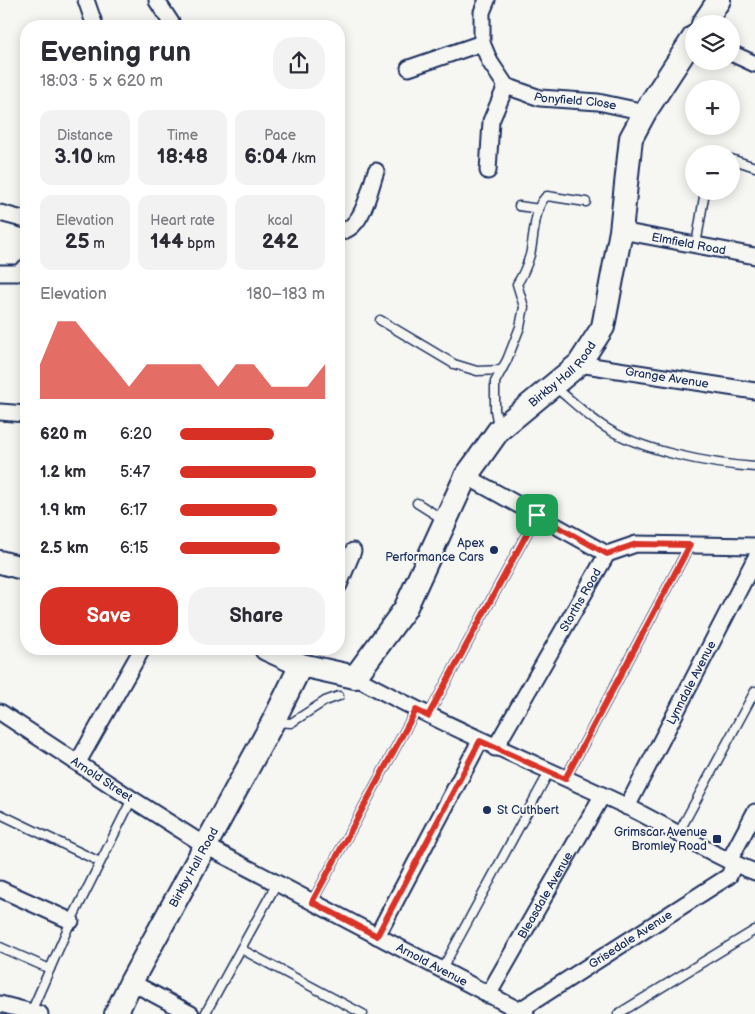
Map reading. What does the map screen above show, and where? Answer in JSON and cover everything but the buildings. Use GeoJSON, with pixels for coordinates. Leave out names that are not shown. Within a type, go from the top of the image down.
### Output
{"type":"FeatureCollection","features":[{"type":"Feature","properties":{"kind":"street"},"geometry":{"type":"LineString","coordinates":[[86,0],[93,20]]}},
{"type":"Feature","properties":{"kind":"street"},"geometry":{"type":"LineString","coordinates":[[486,0],[482,12],[482,43],[490,62],[506,86],[490,121],[488,171]]}},
{"type":"Feature","properties":{"kind":"street"},"geometry":{"type":"LineString","coordinates":[[709,15],[720,0]]}},
{"type":"Feature","properties":{"kind":"street"},"geometry":{"type":"LineString","coordinates":[[157,1],[169,20]]}},
{"type":"Feature","properties":{"kind":"street"},"geometry":{"type":"LineString","coordinates":[[409,68],[482,43]]}},
{"type":"Feature","properties":{"kind":"street","name":"Birkby Hall Road"},"geometry":{"type":"LineString","coordinates":[[355,676],[405,609],[466,476],[499,430],[552,384],[579,364],[603,327],[621,231],[631,138],[645,112],[685,51]]}},
{"type":"Feature","properties":{"kind":"street"},"geometry":{"type":"LineString","coordinates":[[740,57],[755,64]]}},
{"type":"Feature","properties":{"kind":"street","name":"Ponyfield Close"},"geometry":{"type":"LineString","coordinates":[[506,86],[540,98],[598,102],[645,112]]}},
{"type":"Feature","properties":{"kind":"street"},"geometry":{"type":"LineString","coordinates":[[345,231],[348,231],[357,222],[376,171]]}},
{"type":"Feature","properties":{"kind":"street"},"geometry":{"type":"LineString","coordinates":[[0,213],[20,218]]}},
{"type":"Feature","properties":{"kind":"street","name":"Elmfield Road"},"geometry":{"type":"LineString","coordinates":[[621,231],[755,256]]}},
{"type":"Feature","properties":{"kind":"street"},"geometry":{"type":"LineString","coordinates":[[0,273],[20,272]]}},
{"type":"Feature","properties":{"kind":"street","name":"Grange Avenue"},"geometry":{"type":"LineString","coordinates":[[579,364],[755,391]]}},
{"type":"Feature","properties":{"kind":"street"},"geometry":{"type":"LineString","coordinates":[[0,412],[20,414]]}},
{"type":"Feature","properties":{"kind":"street"},"geometry":{"type":"LineString","coordinates":[[466,476],[607,554]]}},
{"type":"Feature","properties":{"kind":"street","name":"Storths Road"},"geometry":{"type":"LineString","coordinates":[[495,748],[607,554],[636,544],[755,546]]}},
{"type":"Feature","properties":{"kind":"street"},"geometry":{"type":"LineString","coordinates":[[345,570],[353,551]]}},
{"type":"Feature","properties":{"kind":"street","name":"Lynndale Avenue"},"geometry":{"type":"LineString","coordinates":[[627,807],[755,559]]}},
{"type":"Feature","properties":{"kind":"street"},"geometry":{"type":"LineString","coordinates":[[0,562],[20,567]]}},
{"type":"Feature","properties":{"kind":"street"},"geometry":{"type":"LineString","coordinates":[[78,762],[139,655]]}},
{"type":"Feature","properties":{"kind":"street"},"geometry":{"type":"LineString","coordinates":[[278,655],[301,666],[355,676],[422,713],[627,807],[732,863],[755,872]]}},
{"type":"Feature","properties":{"kind":"street","name":"Birkby Hall Road"},"geometry":{"type":"LineString","coordinates":[[116,1014],[131,982],[273,722],[301,666]]}},
{"type":"Feature","properties":{"kind":"street","name":"Arnold Street"},"geometry":{"type":"LineString","coordinates":[[0,712],[206,846]]}},
{"type":"Feature","properties":{"kind":"street"},"geometry":{"type":"LineString","coordinates":[[377,936],[480,741]]}},
{"type":"Feature","properties":{"kind":"street","name":"Bleasdale Avenue"},"geometry":{"type":"LineString","coordinates":[[488,995],[602,796]]}},
{"type":"Feature","properties":{"kind":"street","name":"Grisedale Avenue"},"geometry":{"type":"LineString","coordinates":[[523,1012],[729,876],[732,863],[755,812]]}},
{"type":"Feature","properties":{"kind":"street","name":"Arnold Avenue"},"geometry":{"type":"LineString","coordinates":[[206,846],[523,1012]]}},
{"type":"Feature","properties":{"kind":"street"},"geometry":{"type":"LineString","coordinates":[[0,889],[71,921]]}},
{"type":"Feature","properties":{"kind":"street"},"geometry":{"type":"LineString","coordinates":[[131,982],[191,1014]]}},
{"type":"Feature","properties":{"kind":"street"},"geometry":{"type":"LineString","coordinates":[[0,1004],[34,1013]]}},
{"type":"Feature","properties":{"kind":"lane"},"geometry":{"type":"LineString","coordinates":[[740,163],[755,167]]}},
{"type":"Feature","properties":{"kind":"lane"},"geometry":{"type":"LineString","coordinates":[[499,430],[495,410],[495,382],[520,327],[524,306],[517,284],[531,254],[540,203],[547,196],[586,202]]}},
{"type":"Feature","properties":{"kind":"lane"},"geometry":{"type":"LineString","coordinates":[[696,245],[704,200]]}},
{"type":"Feature","properties":{"kind":"lane"},"geometry":{"type":"LineString","coordinates":[[519,206],[539,209]]}},
{"type":"Feature","properties":{"kind":"lane"},"geometry":{"type":"LineString","coordinates":[[380,320],[454,364],[477,371],[502,370]]}},
{"type":"Feature","properties":{"kind":"lane"},"geometry":{"type":"LineString","coordinates":[[552,384],[604,427],[655,449],[723,465],[755,467]]}},
{"type":"Feature","properties":{"kind":"lane"},"geometry":{"type":"LineString","coordinates":[[417,503],[445,521]]}},
{"type":"Feature","properties":{"kind":"lane"},"geometry":{"type":"LineString","coordinates":[[312,902],[537,515]]}},
{"type":"Feature","properties":{"kind":"lane"},"geometry":{"type":"LineString","coordinates":[[565,779],[690,545]]}},
{"type":"Feature","properties":{"kind":"lane"},"geometry":{"type":"LineString","coordinates":[[678,834],[755,690]]}},
{"type":"Feature","properties":{"kind":"lane"},"geometry":{"type":"LineString","coordinates":[[273,722],[291,723],[324,701],[339,696]]}},
{"type":"Feature","properties":{"kind":"lane"},"geometry":{"type":"LineString","coordinates":[[442,971],[548,772]]}},
{"type":"Feature","properties":{"kind":"lane"},"geometry":{"type":"LineString","coordinates":[[34,1013],[50,969],[71,921],[132,799]]}},
{"type":"Feature","properties":{"kind":"lane"},"geometry":{"type":"LineString","coordinates":[[0,814],[100,862]]}},
{"type":"Feature","properties":{"kind":"lane"},"geometry":{"type":"LineString","coordinates":[[205,1014],[277,883]]}},
{"type":"Feature","properties":{"kind":"lane"},"geometry":{"type":"LineString","coordinates":[[618,1014],[755,930]]}},
{"type":"Feature","properties":{"kind":"lane"},"geometry":{"type":"LineString","coordinates":[[0,947],[50,969]]}},
{"type":"Feature","properties":{"kind":"lane"},"geometry":{"type":"LineString","coordinates":[[241,949],[363,1014]]}},
{"type":"Feature","properties":{"kind":"place","name":"Apex Performance Cars"},"geometry":{"type":"Point","coordinates":[494,550]}},
{"type":"Feature","properties":{"kind":"place","name":"St Cuthbert"},"geometry":{"type":"Point","coordinates":[487,810]}},
{"type":"Feature","properties":{"kind":"place","name":"Grimscar Avenue Bromley Road"},"geometry":{"type":"Point","coordinates":[717,839]}},
{"type":"Feature","properties":{"kind":"route"},"geometry":{"type":"LineString","coordinates":[[537,515],[607,554],[636,544],[690,545],[565,779],[480,741],[377,936],[312,902],[416,710],[428,716],[537,515]]}}]}
